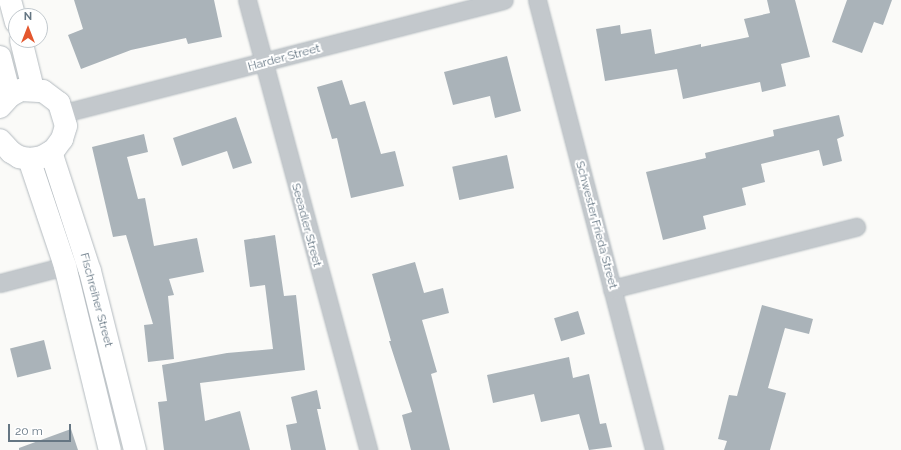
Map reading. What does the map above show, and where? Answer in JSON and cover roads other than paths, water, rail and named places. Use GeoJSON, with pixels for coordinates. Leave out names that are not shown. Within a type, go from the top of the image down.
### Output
{"type":"FeatureCollection","features":[{"type":"Feature","properties":{"kind":"street","name":"Seeadler Street"},"geometry":{"type":"LineString","coordinates":[[246,0],[262,64],[368,450]]}},
{"type":"Feature","properties":{"kind":"street","name":"Harder Street"},"geometry":{"type":"LineString","coordinates":[[64,113],[262,64],[504,0]]}},
{"type":"Feature","properties":{"kind":"street","name":"Schwester Frieda Street"},"geometry":{"type":"LineString","coordinates":[[537,0],[654,450]]}},
{"type":"Feature","properties":{"kind":"street"},"geometry":{"type":"LineString","coordinates":[[22,48],[33,89]]}},
{"type":"Feature","properties":{"kind":"street"},"geometry":{"type":"LineString","coordinates":[[0,57],[5,102]]}},
{"type":"Feature","properties":{"kind":"street"},"geometry":{"type":"LineString","coordinates":[[0,140],[11,152],[29,159],[42,157],[51,152],[62,139],[66,126],[64,113],[52,96],[33,89],[21,90],[5,102]]}},
{"type":"Feature","properties":{"kind":"street","name":"Fischreiher Street"},"geometry":{"type":"LineString","coordinates":[[51,152],[86,260],[135,450]]}},
{"type":"Feature","properties":{"kind":"street","name":"Fischreiher Street"},"geometry":{"type":"LineString","coordinates":[[29,159],[65,266],[110,450]]}},
{"type":"Feature","properties":{"kind":"street"},"geometry":{"type":"LineString","coordinates":[[612,289],[856,227]]}},
{"type":"Feature","properties":{"kind":"street"},"geometry":{"type":"LineString","coordinates":[[0,283],[86,260]]}}]}
